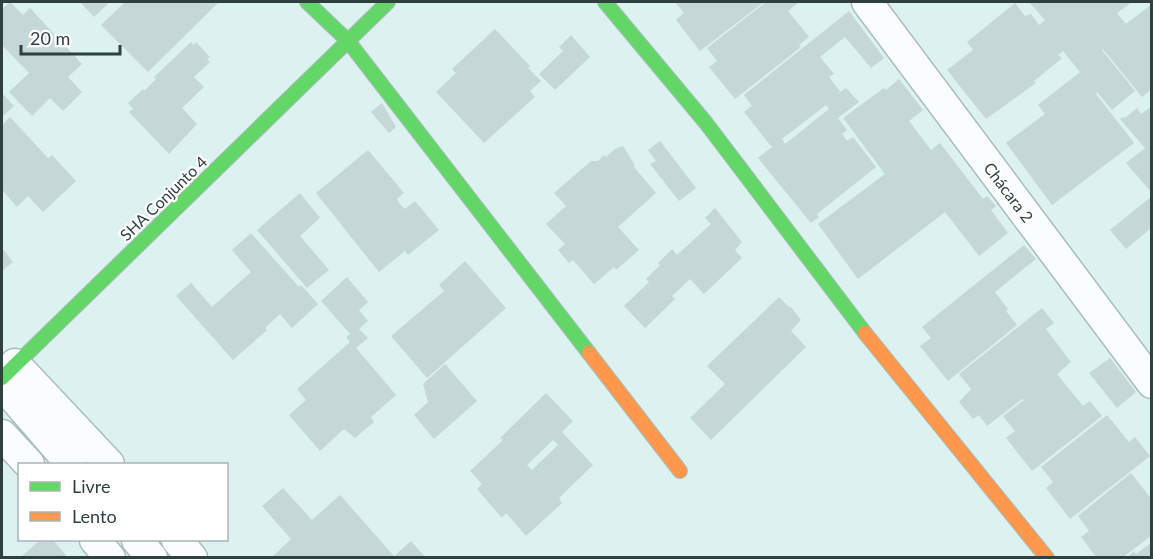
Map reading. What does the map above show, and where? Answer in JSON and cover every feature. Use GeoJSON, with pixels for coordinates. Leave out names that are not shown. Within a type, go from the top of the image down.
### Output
{"type":"FeatureCollection","features":[{"type":"Feature","properties":{"kind":"street"},"geometry":{"type":"LineString","coordinates":[[307,2],[348,41],[680,471]]}},
{"type":"Feature","properties":{"kind":"street","name":"SHA Conjunto 4"},"geometry":{"type":"LineString","coordinates":[[6,376],[388,2]]}},
{"type":"Feature","properties":{"kind":"street"},"geometry":{"type":"LineString","coordinates":[[605,2],[706,123],[879,351],[1047,558]]}},
{"type":"Feature","properties":{"kind":"street","name":"Chácara 2"},"geometry":{"type":"LineString","coordinates":[[867,2],[1152,383]]}},
{"type":"Feature","properties":{"kind":"street"},"geometry":{"type":"LineString","coordinates":[[6,376],[70,463]]}},
{"type":"Feature","properties":{"kind":"street"},"geometry":{"type":"LineString","coordinates":[[6,376],[107,463]]}},
{"type":"Feature","properties":{"kind":"street"},"geometry":{"type":"LineString","coordinates":[[2,435],[27,463]]}},
{"type":"Feature","properties":{"kind":"street"},"geometry":{"type":"LineString","coordinates":[[95,541],[110,558]]}},
{"type":"Feature","properties":{"kind":"street"},"geometry":{"type":"LineString","coordinates":[[138,541],[152,558]]}},
{"type":"Feature","properties":{"kind":"street"},"geometry":{"type":"LineString","coordinates":[[178,541],[192,558]]}},
{"type":"Feature","properties":{"kind":"building"},"geometry":{"type":"Polygon","coordinates":[[[10,2],[23,15],[30,8],[82,64],[68,77],[82,92],[63,111],[50,98],[32,116],[9,92],[29,73],[2,45],[2,9],[10,2]]]}},
{"type":"Feature","properties":{"kind":"building"},"geometry":{"type":"Polygon","coordinates":[[[80,2],[110,2],[94,17],[80,2]]]}},
{"type":"Feature","properties":{"kind":"building"},"geometry":{"type":"Polygon","coordinates":[[[125,2],[219,2],[148,72],[101,25],[125,2]]]}},
{"type":"Feature","properties":{"kind":"building"},"geometry":{"type":"Polygon","coordinates":[[[675,2],[764,2],[700,51],[676,20],[684,13],[675,2]]]}},
{"type":"Feature","properties":{"kind":"building"},"geometry":{"type":"Polygon","coordinates":[[[766,2],[798,3],[788,11],[809,37],[799,45],[801,47],[735,99],[709,67],[717,61],[707,48],[766,2]]]}},
{"type":"Feature","properties":{"kind":"building"},"geometry":{"type":"Polygon","coordinates":[[[1029,2],[1132,2],[1117,13],[1126,24],[1152,4],[1152,89],[1142,97],[1103,49],[1135,91],[1112,110],[1097,92],[1096,94],[1134,143],[1052,205],[1006,143],[1045,114],[1038,105],[1080,72],[1063,51],[1058,55],[1062,58],[1034,81],[1036,83],[986,119],[947,70],[973,50],[967,42],[1015,3],[1025,16],[1031,14],[1039,25],[1045,20],[1029,2]]]}},
{"type":"Feature","properties":{"kind":"building"},"geometry":{"type":"Polygon","coordinates":[[[849,11],[884,58],[871,68],[845,37],[820,57],[834,74],[829,77],[840,91],[837,94],[846,88],[859,102],[838,118],[847,130],[842,134],[847,141],[853,137],[876,167],[817,214],[819,217],[811,223],[758,158],[773,146],[744,112],[752,106],[744,95],[849,11]],[[826,105],[782,139],[785,144],[829,109],[826,105]]]}},
{"type":"Feature","properties":{"kind":"building"},"geometry":{"type":"Polygon","coordinates":[[[495,29],[541,81],[530,91],[535,97],[484,143],[436,92],[456,73],[452,69],[495,29]]]}},
{"type":"Feature","properties":{"kind":"building"},"geometry":{"type":"Polygon","coordinates":[[[571,35],[590,57],[555,90],[539,74],[563,51],[559,47],[571,35]]]}},
{"type":"Feature","properties":{"kind":"building"},"geometry":{"type":"Polygon","coordinates":[[[191,42],[194,45],[196,42],[210,57],[207,59],[210,62],[194,77],[204,87],[182,108],[197,124],[169,154],[129,112],[133,109],[128,103],[143,89],[144,91],[156,79],[154,77],[191,42]]]}},
{"type":"Feature","properties":{"kind":"building"},"geometry":{"type":"Polygon","coordinates":[[[899,79],[923,110],[909,121],[931,150],[940,143],[983,199],[987,196],[996,206],[991,210],[1008,233],[979,256],[945,212],[858,279],[818,224],[885,174],[843,118],[899,79]]]}},
{"type":"Feature","properties":{"kind":"building"},"geometry":{"type":"Polygon","coordinates":[[[2,93],[14,106],[2,117],[2,93]]]}},
{"type":"Feature","properties":{"kind":"building"},"geometry":{"type":"Polygon","coordinates":[[[382,103],[396,127],[389,133],[371,112],[382,103]]]}},
{"type":"Feature","properties":{"kind":"building"},"geometry":{"type":"Polygon","coordinates":[[[1152,106],[1152,193],[1126,163],[1145,148],[1120,119],[1125,118],[1137,108],[1141,114],[1152,106]]]}},
{"type":"Feature","properties":{"kind":"building"},"geometry":{"type":"Polygon","coordinates":[[[10,117],[48,158],[52,155],[76,181],[43,212],[28,196],[17,207],[2,190],[2,125],[10,117]]]}},
{"type":"Feature","properties":{"kind":"building"},"geometry":{"type":"Polygon","coordinates":[[[660,141],[696,188],[679,201],[650,164],[656,161],[648,150],[660,141]]]}},
{"type":"Feature","properties":{"kind":"building"},"geometry":{"type":"Polygon","coordinates":[[[623,146],[635,165],[633,166],[656,193],[618,227],[639,250],[616,270],[614,267],[594,284],[573,260],[569,263],[558,250],[565,244],[546,224],[566,206],[554,193],[591,161],[598,161],[604,155],[606,157],[615,149],[623,146]]]}},
{"type":"Feature","properties":{"kind":"building"},"geometry":{"type":"Polygon","coordinates":[[[368,150],[404,193],[397,199],[399,203],[405,209],[415,201],[439,230],[408,255],[405,251],[379,272],[316,193],[368,150]]]}},
{"type":"Feature","properties":{"kind":"building"},"geometry":{"type":"Polygon","coordinates":[[[300,193],[320,218],[300,236],[329,270],[307,288],[257,230],[300,193]]]}},
{"type":"Feature","properties":{"kind":"building"},"geometry":{"type":"Polygon","coordinates":[[[1152,196],[1152,231],[1150,229],[1126,249],[1110,230],[1152,196]]]}},
{"type":"Feature","properties":{"kind":"building"},"geometry":{"type":"Polygon","coordinates":[[[715,208],[742,242],[735,250],[742,258],[704,294],[690,279],[672,296],[675,299],[645,328],[624,306],[649,282],[646,279],[672,249],[677,255],[711,224],[705,218],[715,208]]]}},
{"type":"Feature","properties":{"kind":"building"},"geometry":{"type":"Polygon","coordinates":[[[251,233],[299,287],[301,285],[318,304],[292,328],[280,314],[265,328],[267,330],[233,360],[176,296],[191,283],[212,307],[251,272],[232,250],[251,233]]]}},
{"type":"Feature","properties":{"kind":"building"},"geometry":{"type":"Polygon","coordinates":[[[1024,245],[1036,259],[995,292],[1017,325],[948,381],[920,346],[931,338],[922,327],[1024,245]]]}},
{"type":"Feature","properties":{"kind":"building"},"geometry":{"type":"Polygon","coordinates":[[[2,248],[13,262],[2,271],[2,248]]]}},
{"type":"Feature","properties":{"kind":"building"},"geometry":{"type":"Polygon","coordinates":[[[465,261],[506,308],[427,378],[391,336],[444,291],[439,285],[465,261]]]}},
{"type":"Feature","properties":{"kind":"building"},"geometry":{"type":"Polygon","coordinates":[[[347,277],[368,302],[359,310],[368,321],[359,329],[368,338],[356,348],[396,395],[371,417],[374,422],[355,438],[344,429],[320,451],[289,415],[306,400],[297,389],[350,342],[346,337],[350,334],[321,301],[347,277]]]}},
{"type":"Feature","properties":{"kind":"building"},"geometry":{"type":"Polygon","coordinates":[[[779,297],[801,320],[791,331],[806,347],[711,440],[690,418],[725,384],[707,366],[779,297]]]}},
{"type":"Feature","properties":{"kind":"building"},"geometry":{"type":"Polygon","coordinates":[[[1042,308],[1054,323],[1046,329],[1071,362],[1057,374],[1083,406],[1090,401],[1102,416],[1032,471],[1006,438],[1015,431],[1003,416],[1024,400],[1022,399],[987,426],[979,415],[973,419],[959,402],[971,389],[959,374],[1042,308]]]}},
{"type":"Feature","properties":{"kind":"building"},"geometry":{"type":"Polygon","coordinates":[[[1110,358],[1136,392],[1117,408],[1089,373],[1110,358]]]}},
{"type":"Feature","properties":{"kind":"building"},"geometry":{"type":"Polygon","coordinates":[[[445,364],[477,401],[434,439],[414,415],[428,402],[423,384],[445,364]]]}},
{"type":"Feature","properties":{"kind":"building"},"geometry":{"type":"Polygon","coordinates":[[[546,393],[573,421],[562,432],[593,465],[559,498],[562,503],[526,536],[506,513],[502,518],[477,489],[482,484],[470,471],[503,440],[500,438],[546,393]],[[553,440],[527,465],[532,470],[558,445],[553,440]]]}},
{"type":"Feature","properties":{"kind":"building"},"geometry":{"type":"Polygon","coordinates":[[[1107,415],[1129,442],[1135,437],[1150,456],[1070,519],[1046,488],[1053,482],[1041,467],[1107,415]]]}},
{"type":"Feature","properties":{"kind":"building"},"geometry":{"type":"Polygon","coordinates":[[[1131,473],[1152,500],[1152,535],[1122,558],[1097,558],[1081,537],[1089,531],[1078,516],[1131,473]]]}},
{"type":"Feature","properties":{"kind":"building"},"geometry":{"type":"Polygon","coordinates":[[[283,488],[312,520],[340,495],[394,556],[411,541],[426,558],[271,558],[291,539],[262,506],[283,488]]]}},
{"type":"Feature","properties":{"kind":"building"},"geometry":{"type":"Polygon","coordinates":[[[39,541],[54,541],[68,558],[20,558],[39,541]]]}},
{"type":"Feature","properties":{"kind":"building"},"geometry":{"type":"Polygon","coordinates":[[[1152,542],[1152,558],[1126,558],[1134,551],[1136,554],[1152,542]]]}},
{"type":"Feature","properties":{"kind":"traffic: fast"},"geometry":{"type":"LineString","coordinates":[[307,2],[348,41],[589,353]]}},
{"type":"Feature","properties":{"kind":"traffic: fast"},"geometry":{"type":"LineString","coordinates":[[2,378],[388,2]]}},
{"type":"Feature","properties":{"kind":"traffic: fast"},"geometry":{"type":"LineString","coordinates":[[605,2],[706,123],[865,333]]}},
{"type":"Feature","properties":{"kind":"traffic: slow"},"geometry":{"type":"LineString","coordinates":[[865,333],[1047,558]]}},
{"type":"Feature","properties":{"kind":"traffic: slow"},"geometry":{"type":"LineString","coordinates":[[589,353],[680,471]]}}]}
